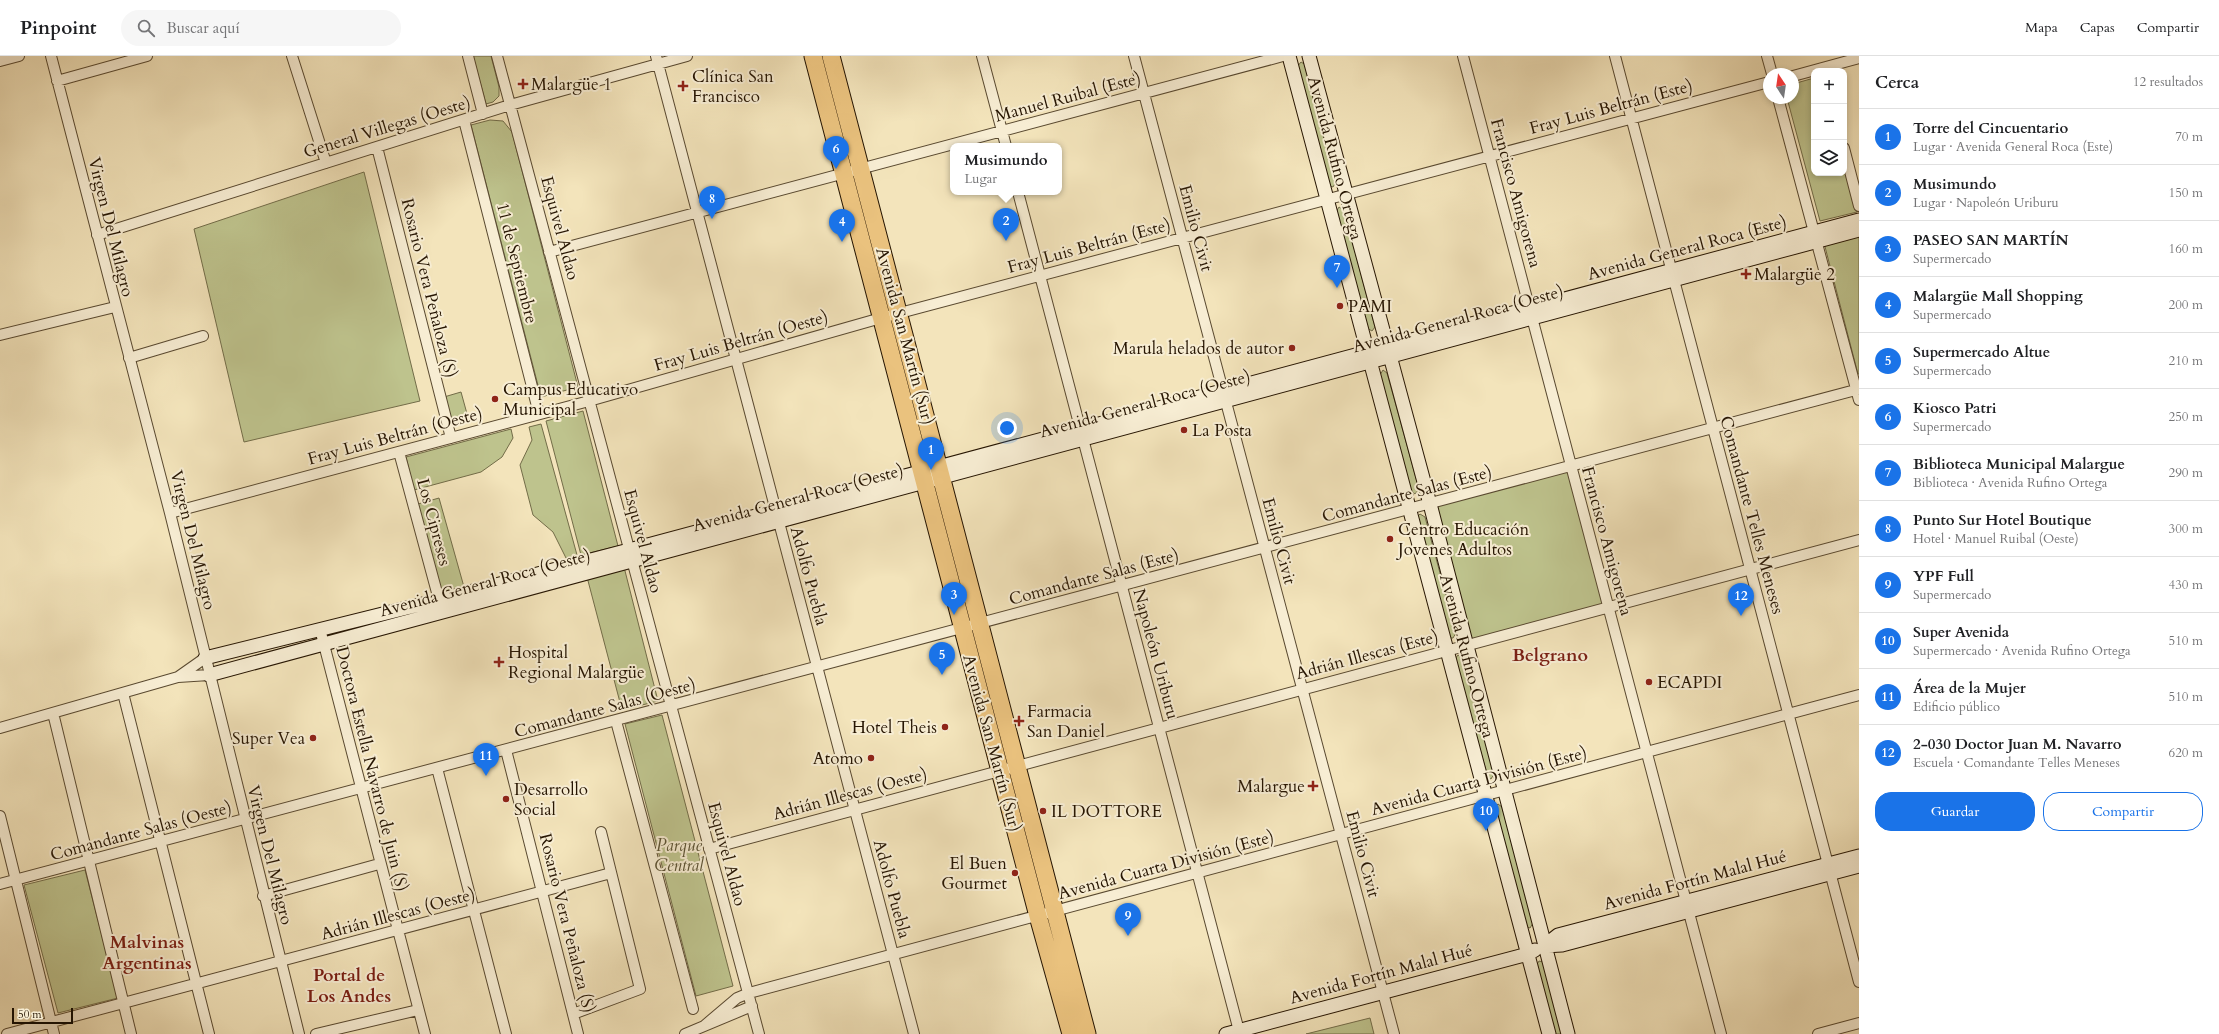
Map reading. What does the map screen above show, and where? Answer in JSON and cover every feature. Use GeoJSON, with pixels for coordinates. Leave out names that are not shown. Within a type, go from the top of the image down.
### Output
{"type":"FeatureCollection","features":[{"type":"Feature","properties":{"kind":"highway","name":"Avenida San Martín (Sur)"},"geometry":{"type":"LineString","coordinates":[[813,56],[999,770],[1071,1034]]}},
{"type":"Feature","properties":{"kind":"highway","name":"Avenida San Martín (Sur)"},"geometry":{"type":"LineString","coordinates":[[831,56],[1087,1034]]}},
{"type":"Feature","properties":{"kind":"main road","name":"Avenida Rufino Ortega"},"geometry":{"type":"LineString","coordinates":[[1289,56],[1549,1034]]}},
{"type":"Feature","properties":{"kind":"main road","name":"Avenida Rufino Ortega"},"geometry":{"type":"LineString","coordinates":[[1309,56],[1430,504],[1568,1034]]}},
{"type":"Feature","properties":{"kind":"main road","name":"Avenida General Roca (Este)"},"geometry":{"type":"LineString","coordinates":[[1082,434],[1816,237],[1859,220]]}},
{"type":"Feature","properties":{"kind":"main road"},"geometry":{"type":"LineString","coordinates":[[1816,237],[1859,230]]}},
{"type":"Feature","properties":{"kind":"main road","name":"Avenida General Roca (Oeste)"},"geometry":{"type":"LineString","coordinates":[[209,675],[324,645],[630,555],[941,473],[1082,434]]}},
{"type":"Feature","properties":{"kind":"main road","name":"Avenida General Roca (Oeste)"},"geometry":{"type":"LineString","coordinates":[[205,658],[439,600],[630,555]]}},
{"type":"Feature","properties":{"kind":"main road","name":"Avenida Fortín Malal Hué"},"geometry":{"type":"LineString","coordinates":[[1226,1034],[1528,954],[1544,946],[1558,935],[1687,906],[1829,868],[1859,856]]}},
{"type":"Feature","properties":{"kind":"main road","name":"Avenida Fortín Malal Hué"},"geometry":{"type":"LineString","coordinates":[[1829,868],[1859,866]]}},
{"type":"Feature","properties":{"kind":"street"},"geometry":{"type":"LineString","coordinates":[[0,61],[19,56]]}},
{"type":"Feature","properties":{"kind":"street","name":"Virgen Del Milagro"},"geometry":{"type":"LineString","coordinates":[[51,56],[115,307],[170,513],[298,1034]]}},
{"type":"Feature","properties":{"kind":"street"},"geometry":{"type":"LineString","coordinates":[[57,82],[147,56]]}},
{"type":"Feature","properties":{"kind":"street"},"geometry":{"type":"LineString","coordinates":[[292,56],[326,163]]}},
{"type":"Feature","properties":{"kind":"street"},"geometry":{"type":"LineString","coordinates":[[468,56],[483,114]]}},
{"type":"Feature","properties":{"kind":"street","name":"Esquivel Aldao"},"geometry":{"type":"LineString","coordinates":[[497,56],[708,849],[749,993],[759,1034]]}},
{"type":"Feature","properties":{"kind":"street","name":"General Villegas (Oeste)"},"geometry":{"type":"LineString","coordinates":[[97,235],[657,60],[687,56]]}},
{"type":"Feature","properties":{"kind":"street"},"geometry":{"type":"LineString","coordinates":[[982,56],[1005,143]]}},
{"type":"Feature","properties":{"kind":"street","name":"Emilio Civit"},"geometry":{"type":"LineString","coordinates":[[1134,56],[1394,1034]]}},
{"type":"Feature","properties":{"kind":"street","name":"Manuel Ruibal (Este)"},"geometry":{"type":"LineString","coordinates":[[956,143],[1283,56]]}},
{"type":"Feature","properties":{"kind":"street","name":"Francisco Amigorena"},"geometry":{"type":"LineString","coordinates":[[1463,56],[1721,1034]]}},
{"type":"Feature","properties":{"kind":"street","name":"Comandante Telles Meneses"},"geometry":{"type":"LineString","coordinates":[[1614,56],[1859,982]]}},
{"type":"Feature","properties":{"kind":"street"},"geometry":{"type":"LineString","coordinates":[[1767,56],[1770,68]]}},
{"type":"Feature","properties":{"kind":"street"},"geometry":{"type":"LineString","coordinates":[[1827,68],[1859,58]]}},
{"type":"Feature","properties":{"kind":"street","name":"Adolfo Puebla"},"geometry":{"type":"LineString","coordinates":[[657,60],[914,1034]]}},
{"type":"Feature","properties":{"kind":"street"},"geometry":{"type":"LineString","coordinates":[[1799,75],[1811,72]]}},
{"type":"Feature","properties":{"kind":"street","name":"Fray Luis Beltrán (Este)"},"geometry":{"type":"LineString","coordinates":[[881,318],[1763,84]]}},
{"type":"Feature","properties":{"kind":"street"},"geometry":{"type":"LineString","coordinates":[[1780,104],[1858,389],[1859,400]]}},
{"type":"Feature","properties":{"kind":"street","name":"11 de Septiembre"},"geometry":{"type":"LineString","coordinates":[[464,120],[539,414]]}},
{"type":"Feature","properties":{"kind":"street","name":"Manuel Ruibal (Este)"},"geometry":{"type":"LineString","coordinates":[[549,252],[950,145]]}},
{"type":"Feature","properties":{"kind":"street","name":"Rosario Vera Peñaloza (S)"},"geometry":{"type":"LineString","coordinates":[[377,147],[451,438]]}},
{"type":"Feature","properties":{"kind":"street"},"geometry":{"type":"LineString","coordinates":[[1847,160],[1859,206]]}},
{"type":"Feature","properties":{"kind":"street","name":"Napoleón Uriburu"},"geometry":{"type":"LineString","coordinates":[[1019,195],[1239,1030]]}},
{"type":"Feature","properties":{"kind":"street"},"geometry":{"type":"LineString","coordinates":[[0,336],[115,307]]}},
{"type":"Feature","properties":{"kind":"street","name":"Fray Luis Beltrán (Oeste)"},"geometry":{"type":"LineString","coordinates":[[170,513],[589,401],[881,318]]}},
{"type":"Feature","properties":{"kind":"street"},"geometry":{"type":"LineString","coordinates":[[129,358],[203,336]]}},
{"type":"Feature","properties":{"kind":"street","name":"Comandante Salas (Este)"},"geometry":{"type":"LineString","coordinates":[[962,629],[1858,389]]}},
{"type":"Feature","properties":{"kind":"street","name":"Los Cipreses"},"geometry":{"type":"LineString","coordinates":[[399,452],[439,600]]}},
{"type":"Feature","properties":{"kind":"street","name":"Adrián Illescas (Este)"},"geometry":{"type":"LineString","coordinates":[[999,770],[1859,540]]}},
{"type":"Feature","properties":{"kind":"street","name":"Doctora Estella Navarro de Juin (S)"},"geometry":{"type":"LineString","coordinates":[[320,629],[360,789],[425,1034]]}},
{"type":"Feature","properties":{"kind":"street","name":"Comandante Salas (Oeste)"},"geometry":{"type":"LineString","coordinates":[[0,884],[962,629]]}},
{"type":"Feature","properties":{"kind":"street"},"geometry":{"type":"LineString","coordinates":[[178,677],[205,658]]}},
{"type":"Feature","properties":{"kind":"street"},"geometry":{"type":"LineString","coordinates":[[0,728],[178,677],[209,675]]}},
{"type":"Feature","properties":{"kind":"street"},"geometry":{"type":"LineString","coordinates":[[122,693],[208,1034]]}},
{"type":"Feature","properties":{"kind":"street","name":"Avenida Cuarta División (Este)"},"geometry":{"type":"LineString","coordinates":[[704,1026],[737,998],[749,993],[1859,695]]}},
{"type":"Feature","properties":{"kind":"street"},"geometry":{"type":"LineString","coordinates":[[53,713],[131,1034]]}},
{"type":"Feature","properties":{"kind":"street"},"geometry":{"type":"LineString","coordinates":[[616,721],[693,1009]]}},
{"type":"Feature","properties":{"kind":"street","name":"Rosario Vera Peñaloza (S)"},"geometry":{"type":"LineString","coordinates":[[506,750],[578,1034]]}},
{"type":"Feature","properties":{"kind":"street"},"geometry":{"type":"LineString","coordinates":[[437,768],[506,1034]]}},
{"type":"Feature","properties":{"kind":"street","name":"Adrián Illescas (Oeste)"},"geometry":{"type":"LineString","coordinates":[[708,849],[999,770]]}},
{"type":"Feature","properties":{"kind":"street"},"geometry":{"type":"LineString","coordinates":[[0,816],[54,1034]]}},
{"type":"Feature","properties":{"kind":"street"},"geometry":{"type":"LineString","coordinates":[[573,1014],[640,990],[601,832]]}},
{"type":"Feature","properties":{"kind":"street"},"geometry":{"type":"LineString","coordinates":[[264,896],[380,864]]}},
{"type":"Feature","properties":{"kind":"street","name":"Adrián Illescas (Oeste)"},"geometry":{"type":"LineString","coordinates":[[7,1034],[611,873]]}},
{"type":"Feature","properties":{"kind":"street"},"geometry":{"type":"LineString","coordinates":[[685,1034],[752,1006]]}},
{"type":"Feature","properties":{"kind":"street"},"geometry":{"type":"LineString","coordinates":[[316,1034],[418,1010]]}},
{"type":"Feature","properties":{"kind":"street"},"geometry":{"type":"LineString","coordinates":[[1818,1034],[1859,1023]]}},
{"type":"Feature","properties":{"kind":"green space"},"geometry":{"type":"Polygon","coordinates":[[[473,56],[491,56],[499,87],[499,96],[493,102],[486,104],[473,56]]]}},
{"type":"Feature","properties":{"kind":"green space"},"geometry":{"type":"Polygon","coordinates":[[[1301,62],[1306,65],[1336,182],[1333,187],[1330,186],[1297,67],[1301,62]]]}},
{"type":"Feature","properties":{"kind":"green space"},"geometry":{"type":"Polygon","coordinates":[[[1811,79],[1811,176],[1847,175],[1857,212],[1820,221],[1789,104],[1799,104],[1799,82],[1811,79]]]}},
{"type":"Feature","properties":{"kind":"green space"},"geometry":{"type":"Polygon","coordinates":[[[490,120],[503,121],[512,132],[578,387],[541,397],[471,125],[490,120]]]}},
{"type":"Feature","properties":{"kind":"green space"},"geometry":{"type":"Polygon","coordinates":[[[364,172],[420,401],[244,442],[194,229],[364,172]]]}},
{"type":"Feature","properties":{"kind":"green space"},"geometry":{"type":"Polygon","coordinates":[[[1339,207],[1344,210],[1375,327],[1372,331],[1367,328],[1336,212],[1339,207]]]}},
{"type":"Feature","properties":{"kind":"green space"},"geometry":{"type":"Polygon","coordinates":[[[1859,230],[1859,374],[1858,374],[1823,239],[1859,230]]]}},
{"type":"Feature","properties":{"kind":"green space"},"geometry":{"type":"Polygon","coordinates":[[[1383,370],[1387,373],[1419,489],[1415,494],[1411,491],[1380,375],[1383,370]]]}},
{"type":"Feature","properties":{"kind":"green space"},"geometry":{"type":"Polygon","coordinates":[[[461,392],[469,421],[451,426],[444,397],[461,392]]]}},
{"type":"Feature","properties":{"kind":"green space"},"geometry":{"type":"Polygon","coordinates":[[[583,411],[618,546],[581,555],[546,421],[583,411]]]}},
{"type":"Feature","properties":{"kind":"green space"},"geometry":{"type":"Polygon","coordinates":[[[541,424],[577,555],[566,558],[553,532],[533,515],[520,465],[532,440],[529,427],[541,424]]]}},
{"type":"Feature","properties":{"kind":"green space"},"geometry":{"type":"Polygon","coordinates":[[[511,429],[513,438],[502,457],[481,472],[414,490],[406,457],[511,429]]]}},
{"type":"Feature","properties":{"kind":"green space"},"geometry":{"type":"Polygon","coordinates":[[[1571,466],[1608,607],[1467,645],[1430,504],[1571,466]]]}},
{"type":"Feature","properties":{"kind":"green space"},"geometry":{"type":"Polygon","coordinates":[[[439,498],[464,587],[442,593],[418,504],[439,498]]]}},
{"type":"Feature","properties":{"kind":"green space"},"geometry":{"type":"Polygon","coordinates":[[[1420,514],[1425,517],[1456,633],[1453,638],[1450,638],[1418,516],[1420,514]]]}},
{"type":"Feature","properties":{"kind":"green space"},"geometry":{"type":"Polygon","coordinates":[[[624,567],[658,701],[622,710],[587,577],[624,567]]]}},
{"type":"Feature","properties":{"kind":"green space"},"geometry":{"type":"Polygon","coordinates":[[[1458,655],[1463,658],[1494,774],[1491,779],[1488,778],[1455,659],[1458,655]]]}},
{"type":"Feature","properties":{"kind":"green space","name":"Parque Central"},"geometry":{"type":"Polygon","coordinates":[[[662,715],[733,986],[696,996],[625,724],[662,715]]]}},
{"type":"Feature","properties":{"kind":"green space"},"geometry":{"type":"Polygon","coordinates":[[[1498,804],[1502,807],[1533,923],[1530,928],[1527,927],[1494,808],[1498,804]]]}},
{"type":"Feature","properties":{"kind":"green space"},"geometry":{"type":"Polygon","coordinates":[[[85,870],[118,998],[58,1013],[24,885],[85,870]]]}},
{"type":"Feature","properties":{"kind":"green space"},"geometry":{"type":"Polygon","coordinates":[[[1539,961],[1543,962],[1563,1034],[1554,1034],[1536,966],[1539,961]]]}},
{"type":"Feature","properties":{"kind":"green space"},"geometry":{"type":"Polygon","coordinates":[[[1370,1018],[1374,1034],[1306,1034],[1370,1018]]]}},
{"type":"Feature","properties":{"kind":"place","name":"Malargüe 1"},"geometry":{"type":"Point","coordinates":[523,84]}},
{"type":"Feature","properties":{"kind":"place","name":"Clínica San Francisco"},"geometry":{"type":"Point","coordinates":[683,86]}},
{"type":"Feature","properties":{"kind":"place","name":"Kiosco Patri"},"geometry":{"type":"Point","coordinates":[836,169]}},
{"type":"Feature","properties":{"kind":"place","name":"Punto Sur Hotel Boutique"},"geometry":{"type":"Point","coordinates":[712,219]}},
{"type":"Feature","properties":{"kind":"place","name":"Musimundo"},"geometry":{"type":"Point","coordinates":[1006,241]}},
{"type":"Feature","properties":{"kind":"place","name":"Malargüe Mall Shopping"},"geometry":{"type":"Point","coordinates":[842,242]}},
{"type":"Feature","properties":{"kind":"place","name":"Malargüe 2"},"geometry":{"type":"Point","coordinates":[1746,274]}},
{"type":"Feature","properties":{"kind":"place","name":"Biblioteca Municipal Malargue"},"geometry":{"type":"Point","coordinates":[1337,288]}},
{"type":"Feature","properties":{"kind":"place","name":"PAMI"},"geometry":{"type":"Point","coordinates":[1340,306]}},
{"type":"Feature","properties":{"kind":"place","name":"Marula helados de autor"},"geometry":{"type":"Point","coordinates":[1292,348]}},
{"type":"Feature","properties":{"kind":"place","name":"Campus Educativo Municipal"},"geometry":{"type":"Point","coordinates":[495,399]}},
{"type":"Feature","properties":{"kind":"place","name":"La Posta"},"geometry":{"type":"Point","coordinates":[1184,430]}},
{"type":"Feature","properties":{"kind":"place","name":"Torre del Cincuentario"},"geometry":{"type":"Point","coordinates":[931,470]}},
{"type":"Feature","properties":{"kind":"place","name":"Centro Educación Jovenes Adultos"},"geometry":{"type":"Point","coordinates":[1390,539]}},
{"type":"Feature","properties":{"kind":"place","name":"PASEO SAN MARTÍN"},"geometry":{"type":"Point","coordinates":[954,615]}},
{"type":"Feature","properties":{"kind":"place","name":"2-030 Doctor Juan M. Navarro"},"geometry":{"type":"Point","coordinates":[1741,616]}},
{"type":"Feature","properties":{"kind":"place","name":"Hospital Regional Malargüe"},"geometry":{"type":"Point","coordinates":[499,662]}},
{"type":"Feature","properties":{"kind":"place","name":"Supermercado Altue"},"geometry":{"type":"Point","coordinates":[942,675]}},
{"type":"Feature","properties":{"kind":"place","name":"ECAPDI"},"geometry":{"type":"Point","coordinates":[1649,682]}},
{"type":"Feature","properties":{"kind":"place","name":"Farmacia San Daniel"},"geometry":{"type":"Point","coordinates":[1019,721]}},
{"type":"Feature","properties":{"kind":"place","name":"Hotel Theis"},"geometry":{"type":"Point","coordinates":[945,727]}},
{"type":"Feature","properties":{"kind":"place","name":"Super Vea"},"geometry":{"type":"Point","coordinates":[313,738]}},
{"type":"Feature","properties":{"kind":"place","name":"Atomo"},"geometry":{"type":"Point","coordinates":[871,758]}},
{"type":"Feature","properties":{"kind":"place","name":"Área de la Mujer"},"geometry":{"type":"Point","coordinates":[486,776]}},
{"type":"Feature","properties":{"kind":"place","name":"Malargue"},"geometry":{"type":"Point","coordinates":[1313,786]}},
{"type":"Feature","properties":{"kind":"place","name":"Desarrollo Social"},"geometry":{"type":"Point","coordinates":[506,799]}},
{"type":"Feature","properties":{"kind":"place","name":"IL DOTTORE"},"geometry":{"type":"Point","coordinates":[1043,811]}},
{"type":"Feature","properties":{"kind":"place","name":"Super Avenida"},"geometry":{"type":"Point","coordinates":[1486,831]}},
{"type":"Feature","properties":{"kind":"place","name":"El Buen Gourmet"},"geometry":{"type":"Point","coordinates":[1015,873]}},
{"type":"Feature","properties":{"kind":"place","name":"YPF Full"},"geometry":{"type":"Point","coordinates":[1128,936]}},
{"type":"Feature","properties":{"kind":"district","name":"Belgrano"},"geometry":{"type":"Point","coordinates":[1550,655]}},
{"type":"Feature","properties":{"kind":"district","name":"Malvinas Argentinas"},"geometry":{"type":"Point","coordinates":[147,952]}},
{"type":"Feature","properties":{"kind":"district","name":"Portal de Los Andes"},"geometry":{"type":"Point","coordinates":[349,985]}}]}
